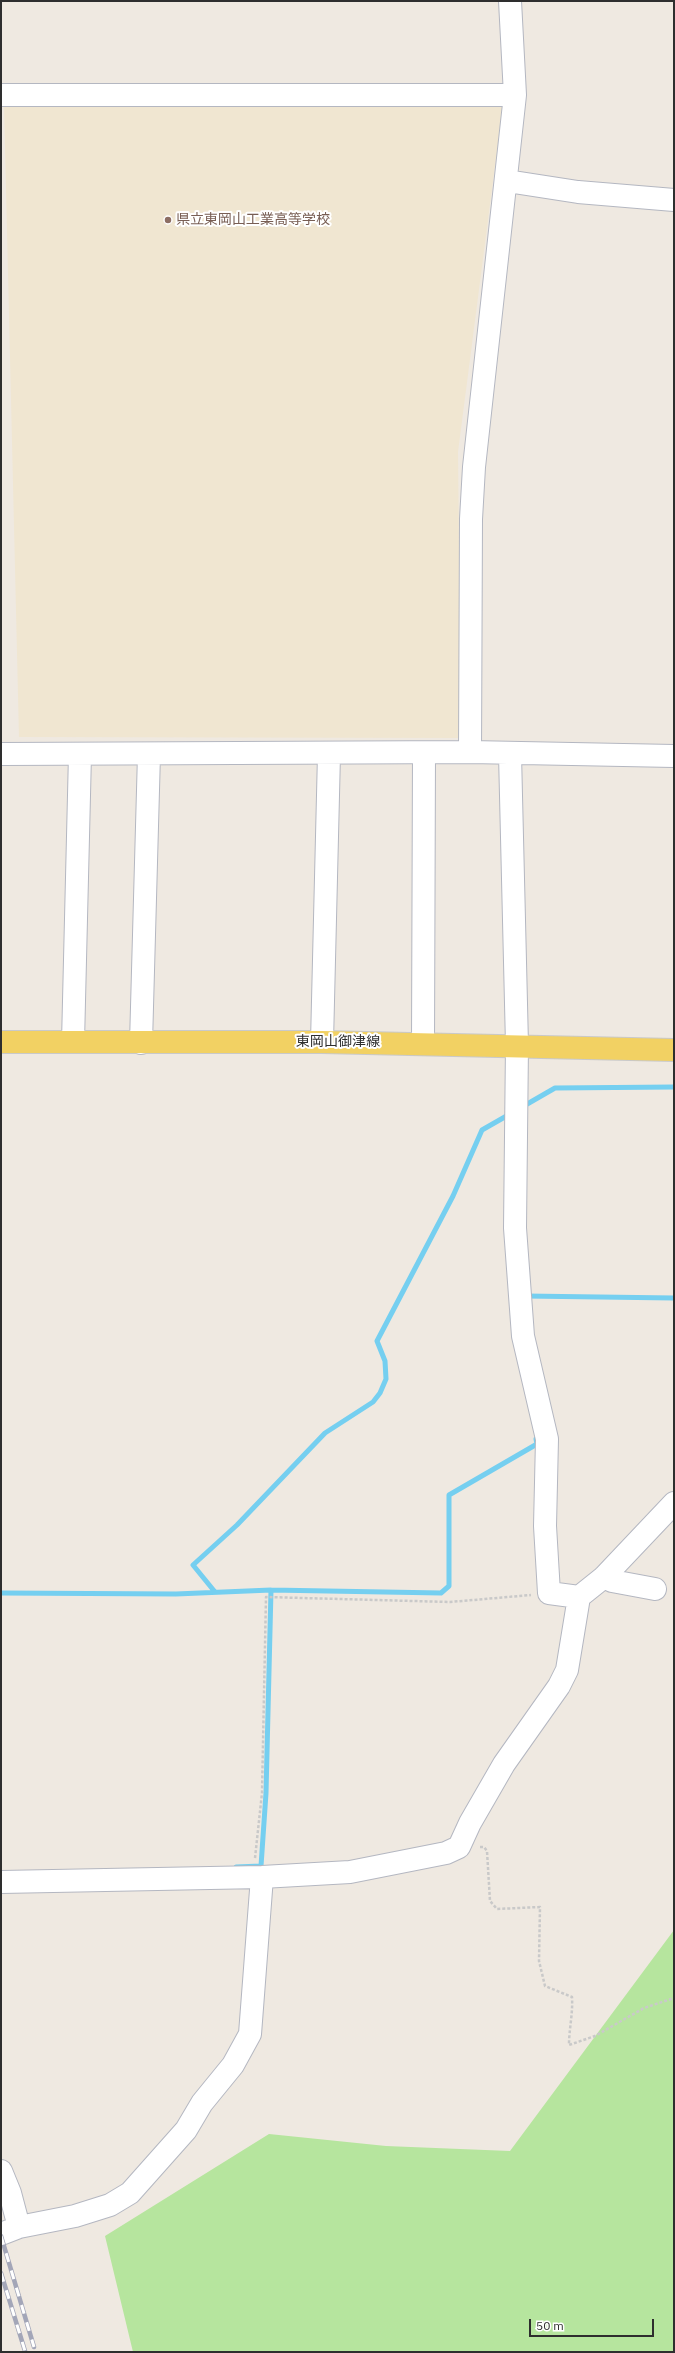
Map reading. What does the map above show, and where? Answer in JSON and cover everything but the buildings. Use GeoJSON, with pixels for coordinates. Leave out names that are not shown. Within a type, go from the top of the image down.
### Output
{"type":"FeatureCollection","features":[{"type":"Feature","properties":{"kind":"main road","name":"東岡山御津線"},"geometry":{"type":"LineString","coordinates":[[1,1042],[423,1043],[674,1050]]}},
{"type":"Feature","properties":{"kind":"street"},"geometry":{"type":"LineString","coordinates":[[470,752],[471,519],[474,467],[507,181],[515,95],[510,1]]}},
{"type":"Feature","properties":{"kind":"street"},"geometry":{"type":"LineString","coordinates":[[1,95],[515,95]]}},
{"type":"Feature","properties":{"kind":"street"},"geometry":{"type":"LineString","coordinates":[[507,181],[578,192],[674,200]]}},
{"type":"Feature","properties":{"kind":"street"},"geometry":{"type":"LineString","coordinates":[[1,754],[424,754],[470,752],[510,754],[674,756]]}},
{"type":"Feature","properties":{"kind":"street"},"geometry":{"type":"LineString","coordinates":[[73,1042],[80,754]]}},
{"type":"Feature","properties":{"kind":"street"},"geometry":{"type":"LineString","coordinates":[[141,1043],[149,754]]}},
{"type":"Feature","properties":{"kind":"street"},"geometry":{"type":"LineString","coordinates":[[322,1042],[329,754]]}},
{"type":"Feature","properties":{"kind":"street"},"geometry":{"type":"LineString","coordinates":[[423,1043],[424,754]]}},
{"type":"Feature","properties":{"kind":"street"},"geometry":{"type":"LineString","coordinates":[[510,754],[517,1045],[514,1166],[519,1299],[523,1336],[547,1439],[545,1526],[549,1593],[579,1597]]}},
{"type":"Feature","properties":{"kind":"street"},"geometry":{"type":"LineString","coordinates":[[1,1882],[258,1877],[350,1872],[446,1854],[459,1847],[504,1764],[559,1686],[567,1670],[579,1597],[604,1577],[674,1503]]}},
{"type":"Feature","properties":{"kind":"street"},"geometry":{"type":"LineString","coordinates":[[604,1577],[612,1581],[655,1589]]}},
{"type":"Feature","properties":{"kind":"street"},"geometry":{"type":"LineString","coordinates":[[1,2171],[10,2192],[10,2230],[75,2216],[110,2206],[130,2193],[186,2130],[202,2103],[233,2065],[250,2034],[258,1877]]}},
{"type":"Feature","properties":{"kind":"path"},"geometry":{"type":"LineString","coordinates":[[258,1877],[262,1793],[266,1596],[450,1602],[549,1593]]}},
{"type":"Feature","properties":{"kind":"path"},"geometry":{"type":"LineString","coordinates":[[459,1847],[484,1847],[487,1851],[490,1901],[497,1909],[540,1908],[538,1962],[545,1986],[572,1997],[573,2016],[570,2023],[569,2045],[595,2036],[644,2008],[674,1998]]}},
{"type":"Feature","properties":{"kind":"shaded area"},"geometry":{"type":"Polygon","coordinates":[[[4,104],[503,104],[458,452],[461,738],[19,737],[4,104]]]}},
{"type":"Feature","properties":{"kind":"green space"},"geometry":{"type":"Polygon","coordinates":[[[674,1930],[674,2352],[133,2352],[105,2236],[269,2134],[386,2146],[510,2151],[674,1930]]]}},
{"type":"Feature","properties":{"kind":"waterway"},"geometry":{"type":"LineString","coordinates":[[522,1107],[555,1088],[674,1087]]}},
{"type":"Feature","properties":{"kind":"waterway"},"geometry":{"type":"LineString","coordinates":[[215,1592],[193,1565],[237,1525],[325,1433],[373,1402],[380,1393],[386,1379],[385,1361],[377,1341],[453,1196],[482,1130],[510,1114]]}},
{"type":"Feature","properties":{"kind":"waterway"},"geometry":{"type":"LineString","coordinates":[[525,1296],[674,1298]]}},
{"type":"Feature","properties":{"kind":"waterway"},"geometry":{"type":"LineString","coordinates":[[1,1593],[176,1594],[271,1590],[441,1593],[449,1586],[449,1495],[537,1444],[536,1439]]}},
{"type":"Feature","properties":{"kind":"waterway"},"geometry":{"type":"LineString","coordinates":[[236,1867],[261,1866],[266,1793],[271,1590]]}},
{"type":"Feature","properties":{"kind":"railway"},"geometry":{"type":"LineString","coordinates":[[1,2236],[34,2347]]}},
{"type":"Feature","properties":{"kind":"railway"},"geometry":{"type":"LineString","coordinates":[[1,2273],[25,2351]]}},
{"type":"Feature","properties":{"kind":"place","name":"県立東岡山工業高等学校"},"geometry":{"type":"Point","coordinates":[168,220]}}]}
